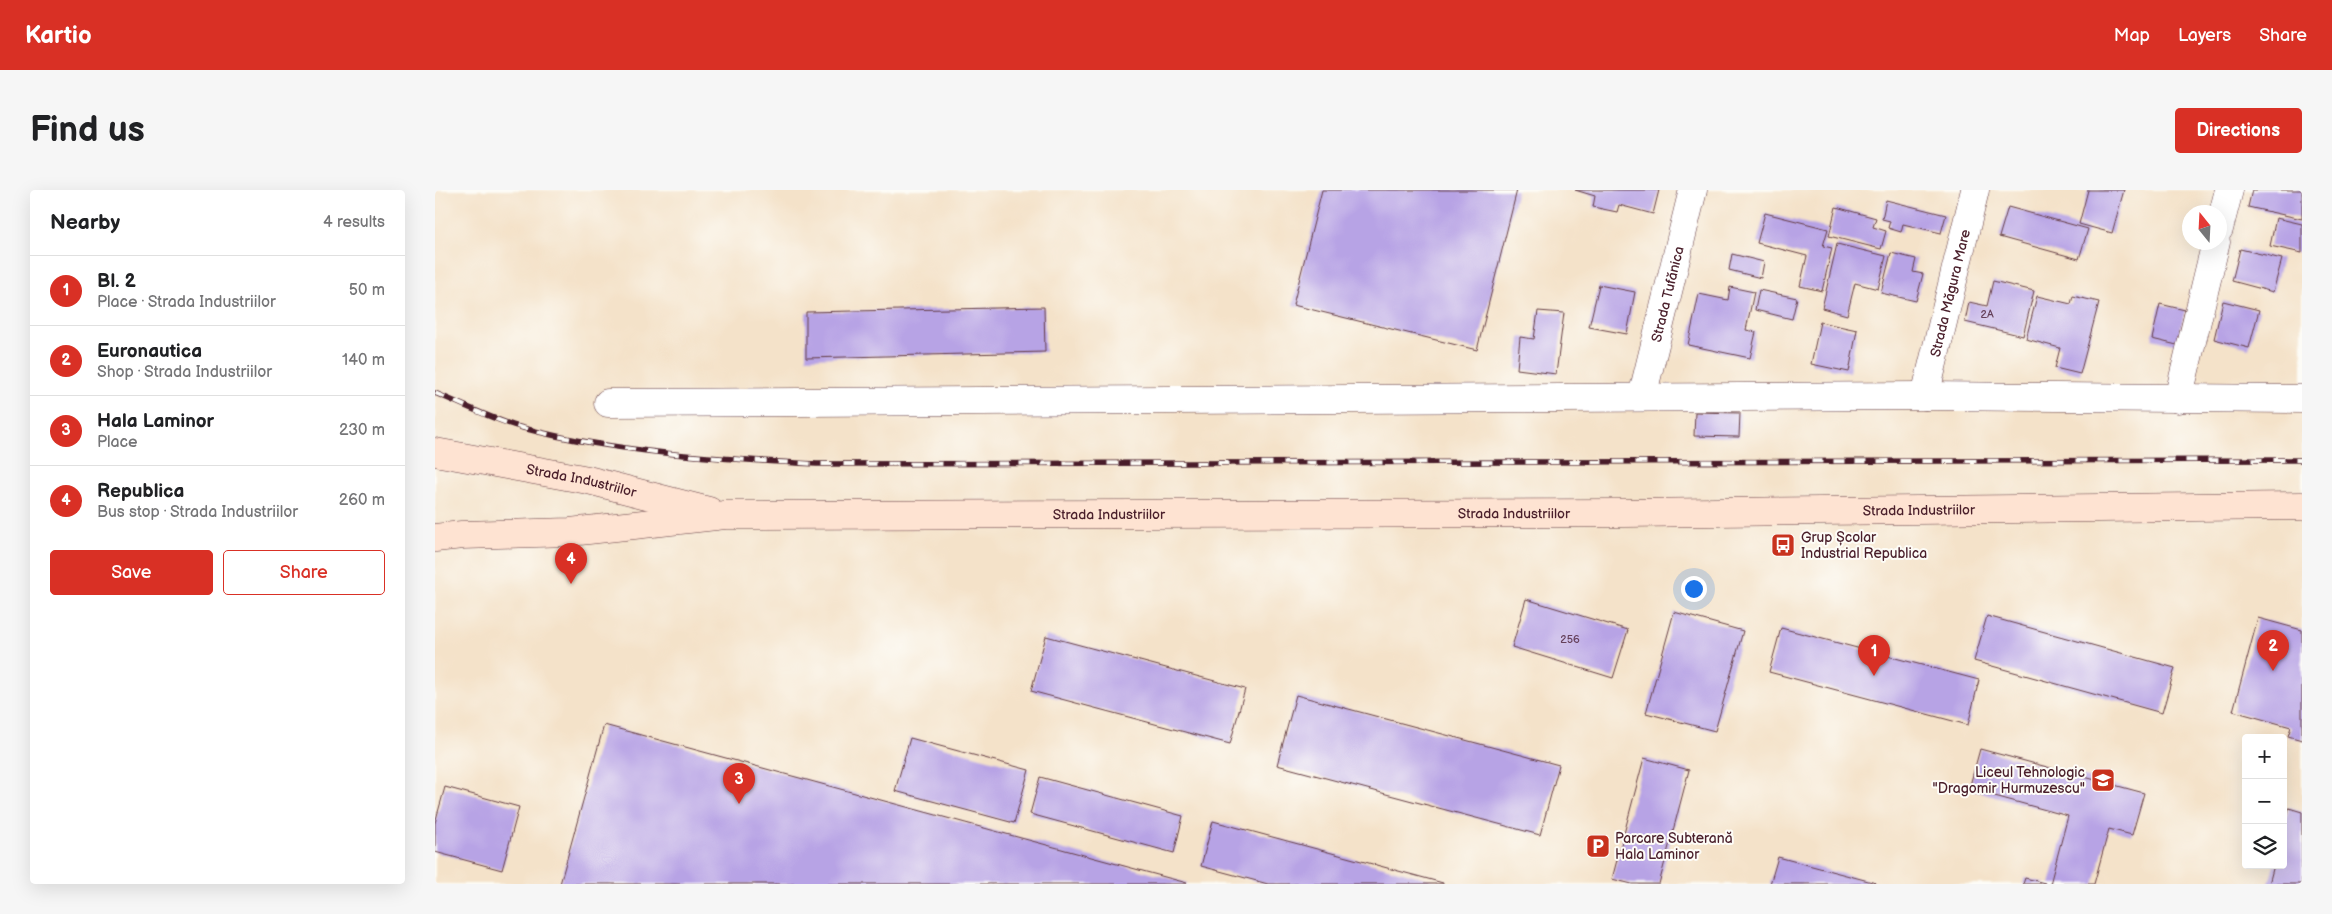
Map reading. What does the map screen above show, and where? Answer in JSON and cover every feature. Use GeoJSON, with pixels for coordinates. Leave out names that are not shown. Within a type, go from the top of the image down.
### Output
{"type":"FeatureCollection","features":[{"type":"Feature","properties":{"kind":"main road","name":"Strada Industriilor"},"geometry":{"type":"LineString","coordinates":[[435,452],[588,480],[725,515]]}},
{"type":"Feature","properties":{"kind":"main road","name":"Strada Industriilor"},"geometry":{"type":"LineString","coordinates":[[435,538],[462,535],[570,532],[725,515],[1625,513],[2302,506]]}},
{"type":"Feature","properties":{"kind":"street","name":"Strada Tufănica"},"geometry":{"type":"LineString","coordinates":[[1642,397],[1693,190]]}},
{"type":"Feature","properties":{"kind":"street","name":"Strada Măgura Mare"},"geometry":{"type":"LineString","coordinates":[[1925,396],[1975,190]]}},
{"type":"Feature","properties":{"kind":"street"},"geometry":{"type":"LineString","coordinates":[[2225,205],[2229,190]]}},
{"type":"Feature","properties":{"kind":"street"},"geometry":{"type":"LineString","coordinates":[[2178,399],[2214,250]]}},
{"type":"Feature","properties":{"kind":"street"},"geometry":{"type":"LineString","coordinates":[[608,403],[1925,396],[2302,399]]}},
{"type":"Feature","properties":{"kind":"building"},"geometry":{"type":"Polygon","coordinates":[[[1322,190],[1517,190],[1477,350],[1293,305],[1322,190]]]}},
{"type":"Feature","properties":{"kind":"building"},"geometry":{"type":"Polygon","coordinates":[[[1575,190],[1659,190],[1653,214],[1619,205],[1617,212],[1593,207],[1595,196],[1575,190]]]}},
{"type":"Feature","properties":{"kind":"building"},"geometry":{"type":"Polygon","coordinates":[[[2088,190],[2124,190],[2112,233],[2079,224],[2088,190]]]}},
{"type":"Feature","properties":{"kind":"building"},"geometry":{"type":"Polygon","coordinates":[[[2252,190],[2302,190],[2302,219],[2248,207],[2252,190]]]}},
{"type":"Feature","properties":{"kind":"building"},"geometry":{"type":"Polygon","coordinates":[[[1886,200],[1946,215],[1941,233],[1903,224],[1901,232],[1888,228],[1890,221],[1882,219],[1886,200]]]}},
{"type":"Feature","properties":{"kind":"building"},"geometry":{"type":"Polygon","coordinates":[[[1836,207],[1876,218],[1873,227],[1886,231],[1881,249],[1829,236],[1836,207]]]}},
{"type":"Feature","properties":{"kind":"building"},"geometry":{"type":"Polygon","coordinates":[[[2008,207],[2088,229],[2079,259],[1999,237],[2008,207]]]}},
{"type":"Feature","properties":{"kind":"building"},"geometry":{"type":"Polygon","coordinates":[[[1765,213],[1828,229],[1823,246],[1832,248],[1822,291],[1800,286],[1807,256],[1757,243],[1765,213]]]}},
{"type":"Feature","properties":{"kind":"building"},"geometry":{"type":"Polygon","coordinates":[[[2276,218],[2302,224],[2302,253],[2270,246],[2276,218]]]}},
{"type":"Feature","properties":{"kind":"building"},"geometry":{"type":"Polygon","coordinates":[[[1837,244],[1886,256],[1878,289],[1855,283],[1847,315],[1822,308],[1837,244]]]}},
{"type":"Feature","properties":{"kind":"building"},"geometry":{"type":"Polygon","coordinates":[[[2240,249],[2282,259],[2273,292],[2232,281],[2240,249]]]}},
{"type":"Feature","properties":{"kind":"building"},"geometry":{"type":"Polygon","coordinates":[[[1891,253],[1916,259],[1913,272],[1923,274],[1916,301],[1881,293],[1891,253]]]}},
{"type":"Feature","properties":{"kind":"building"},"geometry":{"type":"Polygon","coordinates":[[[1732,254],[1764,262],[1761,278],[1729,270],[1732,254]]]}},
{"type":"Feature","properties":{"kind":"building"},"geometry":{"type":"Polygon","coordinates":[[[1993,281],[2034,291],[2023,336],[1965,322],[1969,302],[1987,306],[1993,281]]]}},
{"type":"Feature","properties":{"kind":"building"},"geometry":{"type":"Polygon","coordinates":[[[1599,285],[1635,292],[1627,334],[1589,327],[1599,285]]]}},
{"type":"Feature","properties":{"kind":"building"},"geometry":{"type":"Polygon","coordinates":[[[1730,287],[1754,292],[1746,330],[1756,332],[1750,358],[1688,345],[1699,294],[1728,300],[1730,287]]]}},
{"type":"Feature","properties":{"kind":"building"},"geometry":{"type":"Polygon","coordinates":[[[1759,290],[1797,298],[1792,319],[1755,310],[1759,290]]]}},
{"type":"Feature","properties":{"kind":"building"},"geometry":{"type":"Polygon","coordinates":[[[2037,296],[2071,304],[2073,296],[2099,302],[2080,374],[2055,368],[2060,348],[2026,339],[2037,296]]]}},
{"type":"Feature","properties":{"kind":"building"},"geometry":{"type":"Polygon","coordinates":[[[2223,301],[2259,310],[2249,348],[2214,339],[2223,301]]]}},
{"type":"Feature","properties":{"kind":"building"},"geometry":{"type":"Polygon","coordinates":[[[2160,304],[2185,310],[2177,345],[2152,339],[2160,304]]]}},
{"type":"Feature","properties":{"kind":"building"},"geometry":{"type":"Polygon","coordinates":[[[1044,307],[1045,352],[806,358],[806,312],[1044,307]]]}},
{"type":"Feature","properties":{"kind":"building"},"geometry":{"type":"Polygon","coordinates":[[[1538,311],[1564,313],[1556,374],[1517,369],[1520,337],[1534,339],[1538,311]]]}},
{"type":"Feature","properties":{"kind":"building"},"geometry":{"type":"Polygon","coordinates":[[[1820,322],[1857,330],[1849,372],[1811,364],[1820,322]]]}},
{"type":"Feature","properties":{"kind":"building"},"geometry":{"type":"Polygon","coordinates":[[[1695,412],[1740,413],[1739,437],[1694,436],[1695,412]]]}},
{"type":"Feature","properties":{"kind":"building"},"geometry":{"type":"Polygon","coordinates":[[[1526,599],[1628,630],[1613,678],[1512,647],[1526,599]]]}},
{"type":"Feature","properties":{"kind":"building"},"geometry":{"type":"Polygon","coordinates":[[[1674,612],[1743,631],[1715,731],[1646,713],[1674,612]]]}},
{"type":"Feature","properties":{"kind":"building"},"geometry":{"type":"Polygon","coordinates":[[[1987,616],[2175,668],[2162,713],[1974,661],[1987,616]]]}},
{"type":"Feature","properties":{"kind":"building"},"geometry":{"type":"Polygon","coordinates":[[[2258,618],[2302,630],[2302,740],[2288,736],[2291,727],[2233,711],[2258,618]]]}},
{"type":"Feature","properties":{"kind":"building"},"geometry":{"type":"Polygon","coordinates":[[[1781,628],[1979,680],[1968,725],[1769,672],[1781,628]]]}},
{"type":"Feature","properties":{"kind":"building"},"geometry":{"type":"Polygon","coordinates":[[[1046,636],[1245,689],[1230,744],[1031,691],[1046,636]]]}},
{"type":"Feature","properties":{"kind":"building"},"geometry":{"type":"Polygon","coordinates":[[[1296,695],[1559,765],[1540,835],[1277,765],[1296,695]]]}},
{"type":"Feature","properties":{"kind":"building"},"geometry":{"type":"Polygon","coordinates":[[[604,725],[1187,883],[1187,884],[560,884],[604,725]]]}},
{"type":"Feature","properties":{"kind":"building"},"geometry":{"type":"Polygon","coordinates":[[[910,738],[1029,770],[1014,823],[895,791],[910,738]]]}},
{"type":"Feature","properties":{"kind":"building","name":"Liceul Tehnologic \"Dragomir Hurmuzescu\""},"geometry":{"type":"Polygon","coordinates":[[[1980,749],[2144,793],[2132,835],[2109,829],[2094,884],[2050,884],[2068,816],[1969,789],[1980,749]]]}},
{"type":"Feature","properties":{"kind":"building"},"geometry":{"type":"Polygon","coordinates":[[[1644,758],[1689,770],[1659,884],[1632,884],[1612,879],[1644,758]]]}},
{"type":"Feature","properties":{"kind":"building"},"geometry":{"type":"Polygon","coordinates":[[[1040,777],[1183,816],[1174,853],[1030,814],[1040,777]]]}},
{"type":"Feature","properties":{"kind":"building"},"geometry":{"type":"Polygon","coordinates":[[[445,787],[519,807],[502,870],[435,852],[435,823],[445,787]]]}},
{"type":"Feature","properties":{"kind":"building"},"geometry":{"type":"Polygon","coordinates":[[[2289,808],[2302,812],[2302,884],[2269,884],[2273,869],[2287,869],[2287,816],[2289,808]]]}},
{"type":"Feature","properties":{"kind":"building"},"geometry":{"type":"Polygon","coordinates":[[[1213,821],[1443,884],[1268,884],[1201,866],[1213,821]]]}},
{"type":"Feature","properties":{"kind":"building"},"geometry":{"type":"Polygon","coordinates":[[[1778,857],[1876,883],[1876,884],[1770,884],[1778,857]]]}},
{"type":"Feature","properties":{"kind":"building"},"geometry":{"type":"Polygon","coordinates":[[[2025,878],[2045,883],[2045,884],[2023,884],[2025,878]]]}},
{"type":"Feature","properties":{"kind":"railway"},"geometry":{"type":"LineString","coordinates":[[435,393],[512,425],[559,437],[669,454],[817,464],[2302,460]]}},
{"type":"Feature","properties":{"kind":"place","name":"Grup Școlar Industrial Republica"},"geometry":{"type":"Point","coordinates":[1783,545]}},
{"type":"Feature","properties":{"kind":"place","name":"Republica"},"geometry":{"type":"Point","coordinates":[571,584]}},
{"type":"Feature","properties":{"kind":"place","name":"Euronautica"},"geometry":{"type":"Point","coordinates":[2273,671]}},
{"type":"Feature","properties":{"kind":"place","name":"Bl. 2"},"geometry":{"type":"Point","coordinates":[1874,676]}},
{"type":"Feature","properties":{"kind":"place","name":"Liceul Tehnologic \"Dragomir Hurmuzescu\""},"geometry":{"type":"Point","coordinates":[2103,780]}},
{"type":"Feature","properties":{"kind":"place","name":"Hala Laminor"},"geometry":{"type":"Point","coordinates":[739,804]}},
{"type":"Feature","properties":{"kind":"place","name":"Parcare Subterană Hala Laminor"},"geometry":{"type":"Point","coordinates":[1598,846]}}]}
